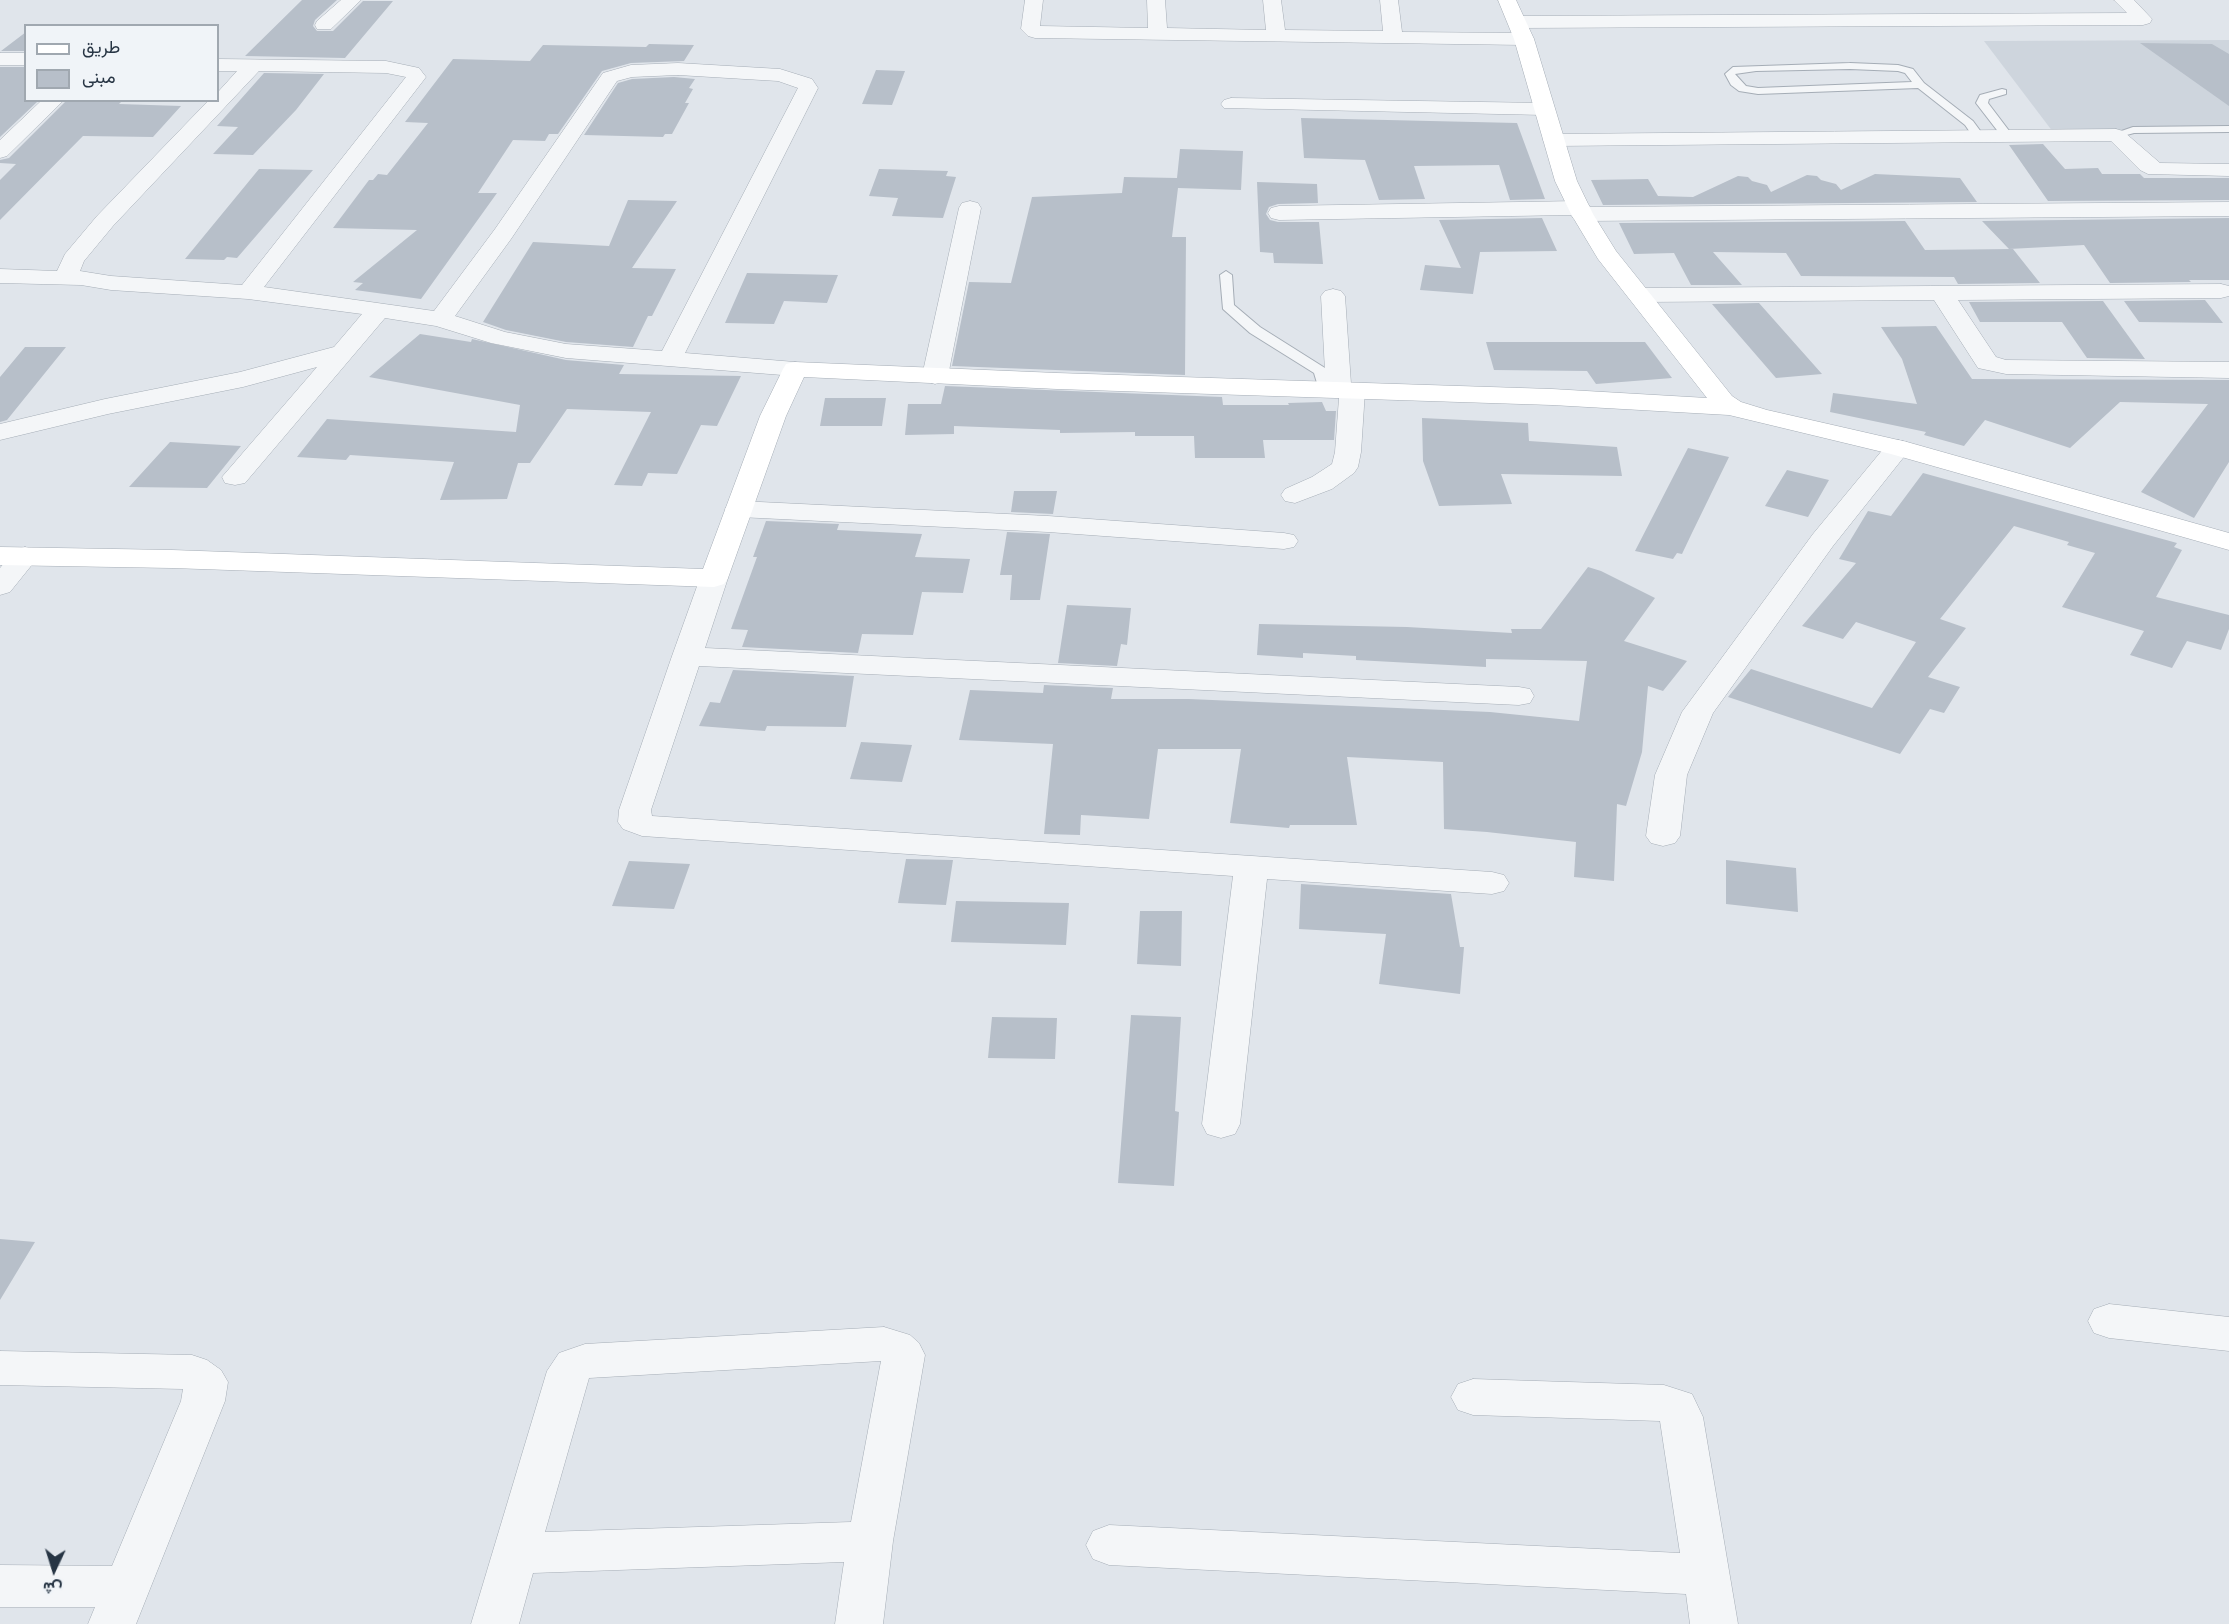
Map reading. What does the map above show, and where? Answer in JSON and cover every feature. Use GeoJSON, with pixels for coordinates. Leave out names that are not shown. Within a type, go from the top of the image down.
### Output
{"type":"FeatureCollection","features":[{"type":"Feature","properties":{"kind":"street"},"geometry":{"type":"LineString","coordinates":[[324,25],[352,0]]}},
{"type":"Feature","properties":{"kind":"street"},"geometry":{"type":"LineString","coordinates":[[1034,0],[1030,29],[1032,32],[1393,37],[1520,30],[2143,19],[2123,0]]}},
{"type":"Feature","properties":{"kind":"street"},"geometry":{"type":"LineString","coordinates":[[1156,0],[1158,34]]}},
{"type":"Feature","properties":{"kind":"street"},"geometry":{"type":"LineString","coordinates":[[1272,0],[1276,35]]}},
{"type":"Feature","properties":{"kind":"street"},"geometry":{"type":"LineString","coordinates":[[1389,0],[1393,37]]}},
{"type":"Feature","properties":{"kind":"street"},"geometry":{"type":"LineString","coordinates":[[1507,0],[1520,30],[1566,181],[1581,211],[1606,254],[1716,394],[1732,407]]}},
{"type":"Feature","properties":{"kind":"street"},"geometry":{"type":"LineString","coordinates":[[0,58],[24,59]]}},
{"type":"Feature","properties":{"kind":"street"},"geometry":{"type":"LineString","coordinates":[[219,65],[386,67],[406,70],[412,72],[416,77],[248,292]]}},
{"type":"Feature","properties":{"kind":"street"},"geometry":{"type":"LineString","coordinates":[[219,101],[252,66]]}},
{"type":"Feature","properties":{"kind":"street"},"geometry":{"type":"LineString","coordinates":[[440,320],[503,234],[610,77],[631,71],[678,69],[780,75],[805,82],[808,88],[670,359]]}},
{"type":"Feature","properties":{"kind":"street"},"geometry":{"type":"LineString","coordinates":[[0,152],[52,102]]}},
{"type":"Feature","properties":{"kind":"street"},"geometry":{"type":"LineString","coordinates":[[76,279],[68,272],[73,259],[105,221],[218,102]]}},
{"type":"Feature","properties":{"kind":"street"},"geometry":{"type":"LineString","coordinates":[[1232,104],[1544,109]]}},
{"type":"Feature","properties":{"kind":"street"},"geometry":{"type":"LineString","coordinates":[[1553,140],[2116,135],[2148,165],[2156,169],[2229,170]]}},
{"type":"Feature","properties":{"kind":"street"},"geometry":{"type":"LineString","coordinates":[[934,375],[970,208]]}},
{"type":"Feature","properties":{"kind":"street"},"geometry":{"type":"LineString","coordinates":[[1279,213],[2229,209]]}},
{"type":"Feature","properties":{"kind":"street"},"geometry":{"type":"LineString","coordinates":[[0,276],[76,279],[248,292],[440,320],[544,348],[795,369],[1732,407],[1760,416],[1898,448],[2229,542]]}},
{"type":"Feature","properties":{"kind":"street"},"geometry":{"type":"LineString","coordinates":[[1640,295],[1941,292],[2226,296]]}},
{"type":"Feature","properties":{"kind":"street"},"geometry":{"type":"LineString","coordinates":[[1941,292],[1987,363],[2229,370]]}},
{"type":"Feature","properties":{"kind":"street"},"geometry":{"type":"LineString","coordinates":[[1295,495],[1322,483],[1345,467],[1348,452],[1338,390],[1333,296]]}},
{"type":"Feature","properties":{"kind":"street"},"geometry":{"type":"LineString","coordinates":[[235,477],[379,310]]}},
{"type":"Feature","properties":{"kind":"street"},"geometry":{"type":"LineString","coordinates":[[0,432],[54,421],[105,407],[243,379],[343,352]]}},
{"type":"Feature","properties":{"kind":"street"},"geometry":{"type":"LineString","coordinates":[[795,369],[773,416],[714,578],[635,810],[634,822],[642,826],[1492,883]]}},
{"type":"Feature","properties":{"kind":"street"},"geometry":{"type":"LineString","coordinates":[[1664,836],[1671,775],[1698,712],[1824,540],[1898,448]]}},
{"type":"Feature","properties":{"kind":"street"},"geometry":{"type":"LineString","coordinates":[[739,509],[1048,524],[1284,541]]}},
{"type":"Feature","properties":{"kind":"street"},"geometry":{"type":"LineString","coordinates":[[0,586],[13,556],[714,578]]}},
{"type":"Feature","properties":{"kind":"street"},"geometry":{"type":"LineString","coordinates":[[687,656],[1519,696]]}},
{"type":"Feature","properties":{"kind":"street"},"geometry":{"type":"LineString","coordinates":[[1221,1124],[1251,866]]}},
{"type":"Feature","properties":{"kind":"street"},"geometry":{"type":"LineString","coordinates":[[2109,1320],[2229,1334]]}},
{"type":"Feature","properties":{"kind":"street"},"geometry":{"type":"LineString","coordinates":[[495,1624],[569,1371],[574,1365],[585,1361],[884,1344],[895,1347],[904,1355],[870,1541],[859,1624]]}},
{"type":"Feature","properties":{"kind":"street"},"geometry":{"type":"LineString","coordinates":[[0,1368],[192,1372],[206,1382],[203,1401],[120,1605],[0,1586]]}},
{"type":"Feature","properties":{"kind":"street"},"geometry":{"type":"LineString","coordinates":[[1473,1397],[1665,1403],[1677,1407],[1714,1624]]}},
{"type":"Feature","properties":{"kind":"street"},"geometry":{"type":"LineString","coordinates":[[517,1552],[870,1541]]}},
{"type":"Feature","properties":{"kind":"street"},"geometry":{"type":"LineString","coordinates":[[1109,1545],[1706,1575]]}},
{"type":"Feature","properties":{"kind":"lane"},"geometry":{"type":"LineString","coordinates":[[1920,85],[1758,91],[1743,89],[1735,83],[1730,74],[1733,70],[1756,68],[1875,67],[1909,71],[1920,85],[1969,123],[1978,136]]}},
{"type":"Feature","properties":{"kind":"lane"},"geometry":{"type":"LineString","coordinates":[[2002,92],[1984,97],[1982,103],[2007,136]]}},
{"type":"Feature","properties":{"kind":"lane"},"geometry":{"type":"LineString","coordinates":[[2116,135],[2133,130],[2229,129]]}},
{"type":"Feature","properties":{"kind":"lane"},"geometry":{"type":"LineString","coordinates":[[1226,275],[1228,306],[1255,330],[1320,371],[1338,390]]}},
{"type":"Feature","properties":{"kind":"shaded area"},"geometry":{"type":"Polygon","coordinates":[[[2229,40],[2229,133],[2053,132],[1984,41],[2229,40]]]}},
{"type":"Feature","properties":{"kind":"building"},"geometry":{"type":"Polygon","coordinates":[[[302,0],[337,0],[315,20],[313,26],[317,31],[333,31],[363,1],[393,1],[345,58],[245,56],[302,0]]]}},
{"type":"Feature","properties":{"kind":"building"},"geometry":{"type":"Polygon","coordinates":[[[24,34],[24,51],[1,51],[24,34]]]}},
{"type":"Feature","properties":{"kind":"building"},"geometry":{"type":"Polygon","coordinates":[[[2140,43],[2212,44],[2229,54],[2229,106],[2140,43]]]}},
{"type":"Feature","properties":{"kind":"building"},"geometry":{"type":"Polygon","coordinates":[[[649,44],[694,45],[684,61],[631,63],[602,71],[558,134],[549,134],[545,141],[513,140],[478,193],[497,193],[421,299],[355,290],[363,283],[353,282],[417,230],[333,228],[369,180],[373,180],[378,174],[387,175],[428,123],[405,122],[453,59],[530,61],[543,45],[646,47],[649,44]]]}},
{"type":"Feature","properties":{"kind":"building"},"geometry":{"type":"Polygon","coordinates":[[[0,67],[24,67],[24,102],[37,102],[0,137],[0,67]]]}},
{"type":"Feature","properties":{"kind":"building"},"geometry":{"type":"Polygon","coordinates":[[[876,70],[905,71],[892,105],[862,104],[876,70]]]}},
{"type":"Feature","properties":{"kind":"building"},"geometry":{"type":"Polygon","coordinates":[[[264,73],[324,74],[296,110],[253,155],[213,154],[238,127],[217,126],[264,73]]]}},
{"type":"Feature","properties":{"kind":"building"},"geometry":{"type":"Polygon","coordinates":[[[674,77],[695,79],[689,88],[693,89],[685,103],[689,103],[672,134],[665,134],[663,137],[584,135],[618,83],[632,79],[674,77]]]}},
{"type":"Feature","properties":{"kind":"building"},"geometry":{"type":"Polygon","coordinates":[[[65,102],[121,102],[119,104],[181,106],[153,137],[83,136],[0,220],[0,180],[16,164],[0,163],[0,160],[9,158],[65,102]]]}},
{"type":"Feature","properties":{"kind":"building"},"geometry":{"type":"Polygon","coordinates":[[[1301,118],[1517,123],[1545,199],[1510,200],[1499,165],[1414,166],[1425,199],[1379,200],[1365,160],[1304,158],[1301,118]]]}},
{"type":"Feature","properties":{"kind":"building"},"geometry":{"type":"Polygon","coordinates":[[[2043,144],[2065,169],[2098,168],[2102,174],[2140,174],[2144,178],[2229,178],[2229,200],[2048,201],[2009,145],[2043,144]]]}},
{"type":"Feature","properties":{"kind":"building"},"geometry":{"type":"Polygon","coordinates":[[[1180,149],[1243,151],[1241,190],[1178,188],[1172,237],[1186,237],[1185,375],[952,366],[969,282],[1011,283],[1032,197],[1122,193],[1124,177],[1177,178],[1180,149]]]}},
{"type":"Feature","properties":{"kind":"building"},"geometry":{"type":"Polygon","coordinates":[[[259,169],[313,170],[237,258],[185,259],[259,169]]]}},
{"type":"Feature","properties":{"kind":"building"},"geometry":{"type":"Polygon","coordinates":[[[879,169],[948,171],[946,176],[956,177],[943,218],[892,216],[898,198],[869,196],[879,169]]]}},
{"type":"Feature","properties":{"kind":"building"},"geometry":{"type":"Polygon","coordinates":[[[1875,174],[1960,178],[1977,202],[1603,205],[1591,180],[1648,179],[1658,196],[1693,197],[1738,176],[1748,177],[1752,181],[1767,185],[1771,192],[1807,175],[1817,176],[1821,180],[1836,184],[1841,190],[1875,174]]]}},
{"type":"Feature","properties":{"kind":"building"},"geometry":{"type":"Polygon","coordinates":[[[1257,182],[1317,184],[1318,203],[1278,204],[1269,207],[1266,214],[1270,220],[1278,222],[1319,222],[1323,264],[1274,263],[1273,253],[1260,252],[1257,182]]]}},
{"type":"Feature","properties":{"kind":"building"},"geometry":{"type":"Polygon","coordinates":[[[628,200],[677,201],[632,268],[676,269],[652,316],[648,316],[633,347],[566,342],[506,330],[483,322],[533,242],[609,246],[628,200]]]}},
{"type":"Feature","properties":{"kind":"building"},"geometry":{"type":"Polygon","coordinates":[[[1542,218],[1557,251],[1480,252],[1473,294],[1420,290],[1425,265],[1461,268],[1439,220],[1542,218]]]}},
{"type":"Feature","properties":{"kind":"building"},"geometry":{"type":"Polygon","coordinates":[[[2229,218],[2229,280],[2110,283],[2084,245],[2009,249],[1982,221],[2229,218]]]}},
{"type":"Feature","properties":{"kind":"building"},"geometry":{"type":"Polygon","coordinates":[[[1905,221],[1925,250],[2013,249],[2040,283],[1958,284],[1954,277],[1801,276],[1786,253],[1713,252],[1742,285],[1691,285],[1674,253],[1634,254],[1619,223],[1905,221]]]}},
{"type":"Feature","properties":{"kind":"building"},"geometry":{"type":"Polygon","coordinates":[[[747,273],[838,275],[827,303],[784,301],[774,324],[725,323],[747,273]]]}},
{"type":"Feature","properties":{"kind":"building"},"geometry":{"type":"Polygon","coordinates":[[[2205,300],[2223,323],[2139,322],[2124,301],[2205,300]]]}},
{"type":"Feature","properties":{"kind":"building"},"geometry":{"type":"Polygon","coordinates":[[[2103,301],[2145,359],[2087,358],[2062,322],[1980,322],[1969,302],[2103,301]]]}},
{"type":"Feature","properties":{"kind":"building"},"geometry":{"type":"Polygon","coordinates":[[[1759,303],[1822,374],[1776,378],[1712,304],[1759,303]]]}},
{"type":"Feature","properties":{"kind":"building"},"geometry":{"type":"Polygon","coordinates":[[[1936,326],[1972,379],[2229,380],[2229,462],[2194,518],[2141,492],[2208,404],[2120,402],[2070,448],[1985,420],[1964,446],[1924,435],[1926,432],[1830,412],[1833,393],[1917,404],[1902,359],[1881,327],[1936,326]]]}},
{"type":"Feature","properties":{"kind":"building"},"geometry":{"type":"Polygon","coordinates":[[[420,334],[471,342],[472,339],[566,360],[624,365],[619,374],[741,376],[717,426],[701,425],[677,474],[648,473],[642,486],[614,485],[651,412],[567,409],[530,463],[518,463],[507,499],[440,500],[454,462],[350,455],[346,460],[297,457],[327,419],[516,432],[520,405],[369,377],[420,334]]]}},
{"type":"Feature","properties":{"kind":"building"},"geometry":{"type":"Polygon","coordinates":[[[1486,342],[1645,342],[1672,378],[1596,384],[1587,371],[1494,370],[1486,342]]]}},
{"type":"Feature","properties":{"kind":"building"},"geometry":{"type":"Polygon","coordinates":[[[25,347],[66,347],[7,420],[0,422],[0,377],[25,347]]]}},
{"type":"Feature","properties":{"kind":"building"},"geometry":{"type":"Polygon","coordinates":[[[945,386],[1222,397],[1223,405],[1289,405],[1288,403],[1322,402],[1326,411],[1336,411],[1334,440],[1263,440],[1265,458],[1195,458],[1194,436],[1135,436],[1135,432],[1060,433],[1060,430],[954,426],[954,434],[905,435],[908,404],[941,404],[945,386]]]}},
{"type":"Feature","properties":{"kind":"building"},"geometry":{"type":"Polygon","coordinates":[[[825,398],[886,398],[882,426],[820,426],[825,398]]]}},
{"type":"Feature","properties":{"kind":"building"},"geometry":{"type":"Polygon","coordinates":[[[1422,418],[1528,423],[1529,441],[1617,447],[1622,476],[1501,474],[1512,504],[1439,506],[1423,461],[1422,418]]]}},
{"type":"Feature","properties":{"kind":"building"},"geometry":{"type":"Polygon","coordinates":[[[170,442],[241,446],[207,488],[129,487],[170,442]]]}},
{"type":"Feature","properties":{"kind":"building"},"geometry":{"type":"Polygon","coordinates":[[[1688,448],[1729,457],[1682,554],[1677,553],[1673,559],[1635,551],[1688,448]]]}},
{"type":"Feature","properties":{"kind":"building"},"geometry":{"type":"Polygon","coordinates":[[[1787,470],[1829,480],[1808,517],[1765,506],[1787,470]]]}},
{"type":"Feature","properties":{"kind":"building"},"geometry":{"type":"Polygon","coordinates":[[[1923,473],[2177,543],[2174,547],[2182,550],[2156,597],[2229,615],[2229,629],[2221,650],[2187,641],[2172,668],[2130,655],[2144,631],[2062,607],[2095,553],[2067,545],[2069,542],[2014,526],[1940,619],[1966,628],[1928,677],[1960,687],[1944,713],[1930,709],[1900,754],[1728,697],[1751,669],[1872,708],[1916,642],[1856,622],[1843,639],[1802,626],[1856,563],[1839,559],[1868,511],[1891,516],[1923,473]]]}},
{"type":"Feature","properties":{"kind":"building"},"geometry":{"type":"Polygon","coordinates":[[[1014,491],[1057,491],[1053,514],[1011,512],[1014,491]]]}},
{"type":"Feature","properties":{"kind":"building"},"geometry":{"type":"Polygon","coordinates":[[[766,521],[839,524],[837,530],[922,534],[915,557],[970,559],[963,593],[922,592],[913,635],[862,634],[858,653],[742,647],[748,630],[731,629],[757,557],[753,557],[766,521]]]}},
{"type":"Feature","properties":{"kind":"building"},"geometry":{"type":"Polygon","coordinates":[[[1007,532],[1050,534],[1040,600],[1010,600],[1012,575],[1000,575],[1007,532]]]}},
{"type":"Feature","properties":{"kind":"building"},"geometry":{"type":"Polygon","coordinates":[[[1588,567],[1601,571],[1655,598],[1624,641],[1687,661],[1663,691],[1648,686],[1642,752],[1626,806],[1617,804],[1614,881],[1574,877],[1576,842],[1444,829],[1443,762],[1347,757],[1357,825],[1290,825],[1289,828],[1230,823],[1241,749],[1158,749],[1149,819],[1081,815],[1080,835],[1044,834],[1053,744],[959,740],[970,690],[1043,693],[1044,685],[1113,688],[1111,699],[1189,699],[1490,712],[1579,721],[1587,661],[1486,659],[1486,667],[1356,660],[1356,656],[1303,653],[1303,658],[1257,655],[1259,624],[1407,627],[1512,633],[1511,629],[1541,629],[1588,567]]]}},
{"type":"Feature","properties":{"kind":"building"},"geometry":{"type":"Polygon","coordinates":[[[1067,605],[1131,608],[1127,645],[1121,644],[1117,666],[1058,663],[1067,605]]]}},
{"type":"Feature","properties":{"kind":"building"},"geometry":{"type":"Polygon","coordinates":[[[733,670],[854,676],[846,727],[767,726],[765,731],[699,726],[710,702],[720,703],[733,670]]]}},
{"type":"Feature","properties":{"kind":"building"},"geometry":{"type":"Polygon","coordinates":[[[861,742],[912,745],[902,782],[850,779],[861,742]]]}},
{"type":"Feature","properties":{"kind":"building"},"geometry":{"type":"Polygon","coordinates":[[[906,859],[953,860],[946,905],[898,903],[906,859]]]}},
{"type":"Feature","properties":{"kind":"building"},"geometry":{"type":"Polygon","coordinates":[[[1726,860],[1796,868],[1798,912],[1726,904],[1726,860]]]}},
{"type":"Feature","properties":{"kind":"building"},"geometry":{"type":"Polygon","coordinates":[[[629,861],[690,864],[674,909],[612,906],[629,861]]]}},
{"type":"Feature","properties":{"kind":"building"},"geometry":{"type":"Polygon","coordinates":[[[1301,884],[1451,894],[1460,947],[1464,947],[1460,994],[1379,984],[1386,934],[1299,929],[1301,884]]]}},
{"type":"Feature","properties":{"kind":"building"},"geometry":{"type":"Polygon","coordinates":[[[956,901],[1069,903],[1066,945],[951,942],[956,901]]]}},
{"type":"Feature","properties":{"kind":"building"},"geometry":{"type":"Polygon","coordinates":[[[1140,911],[1182,911],[1181,966],[1137,964],[1140,911]]]}},
{"type":"Feature","properties":{"kind":"building"},"geometry":{"type":"Polygon","coordinates":[[[1131,1015],[1181,1017],[1175,1111],[1179,1112],[1174,1186],[1118,1183],[1131,1015]]]}},
{"type":"Feature","properties":{"kind":"building"},"geometry":{"type":"Polygon","coordinates":[[[992,1017],[1057,1018],[1055,1059],[988,1058],[992,1017]]]}},
{"type":"Feature","properties":{"kind":"building"},"geometry":{"type":"Polygon","coordinates":[[[0,1239],[35,1242],[0,1300],[0,1239]]]}}]}
